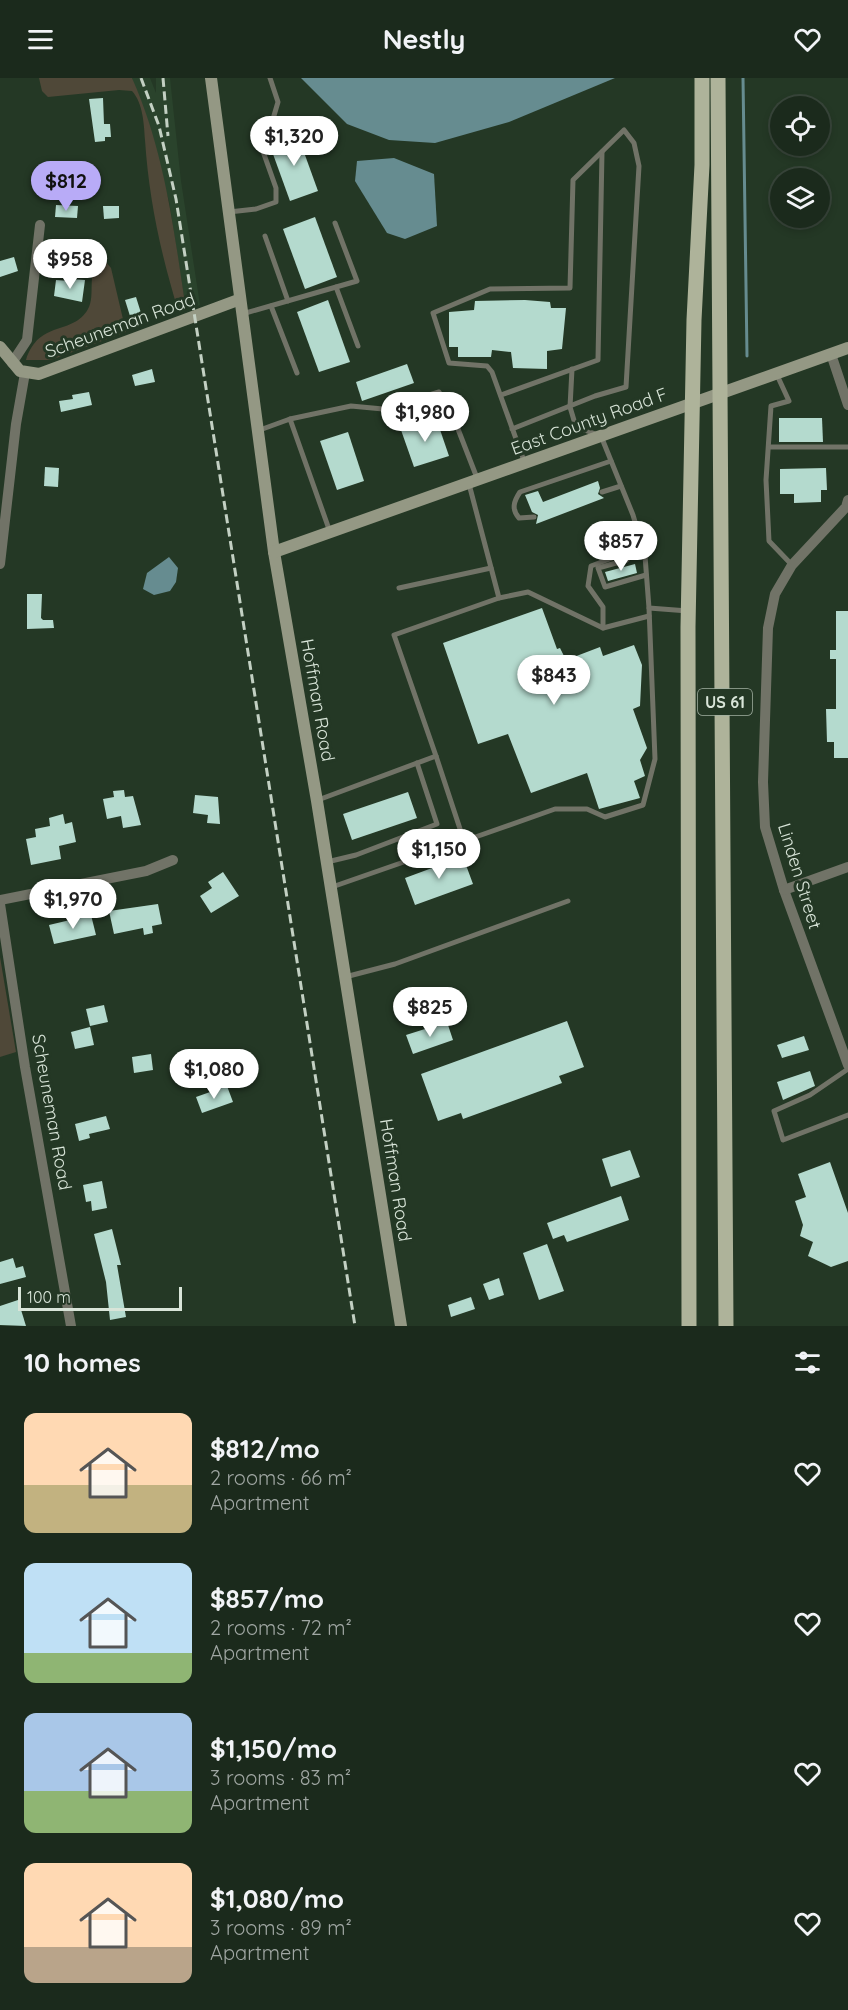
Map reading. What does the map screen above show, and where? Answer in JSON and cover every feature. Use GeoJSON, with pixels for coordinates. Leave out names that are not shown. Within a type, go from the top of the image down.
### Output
{"type":"FeatureCollection","features":[{"type":"Feature","properties":{"kind":"main road","name":"US 61"},"geometry":{"type":"LineString","coordinates":[[689,1326],[689,611],[692,404],[702,165],[702,78]]}},
{"type":"Feature","properties":{"kind":"main road","name":"US 61"},"geometry":{"type":"LineString","coordinates":[[718,78],[719,394],[725,728],[726,1326]]}},
{"type":"Feature","properties":{"kind":"street","name":"Hoffman Road"},"geometry":{"type":"LineString","coordinates":[[211,78],[238,300],[274,552],[317,801],[401,1326]]}},
{"type":"Feature","properties":{"kind":"street"},"geometry":{"type":"LineString","coordinates":[[12,363],[27,340],[40,225]]}},
{"type":"Feature","properties":{"kind":"street","name":"Scheuneman Road"},"geometry":{"type":"LineString","coordinates":[[24,373],[44,372],[238,300]]}},
{"type":"Feature","properties":{"kind":"street"},"geometry":{"type":"LineString","coordinates":[[0,347],[12,363],[24,373],[0,564]]}},
{"type":"Feature","properties":{"kind":"street","name":"East County Road F"},"geometry":{"type":"LineString","coordinates":[[274,552],[848,348]]}},
{"type":"Feature","properties":{"kind":"street"},"geometry":{"type":"LineString","coordinates":[[831,354],[848,405]]}},
{"type":"Feature","properties":{"kind":"street","name":"Linden Street"},"geometry":{"type":"LineString","coordinates":[[848,500],[846,507],[792,565],[775,594],[768,628],[763,782],[765,827],[784,890],[844,1042],[848,1067]]}},
{"type":"Feature","properties":{"kind":"street","name":"Scheuneman Road"},"geometry":{"type":"LineString","coordinates":[[71,1326],[25,1067],[0,902],[146,872],[173,860]]}},
{"type":"Feature","properties":{"kind":"street"},"geometry":{"type":"LineString","coordinates":[[784,890],[848,867]]}},
{"type":"Feature","properties":{"kind":"lane"},"geometry":{"type":"LineString","coordinates":[[228,212],[256,209],[276,202],[276,188],[260,143],[278,102],[270,78]]}},
{"type":"Feature","properties":{"kind":"lane"},"geometry":{"type":"LineString","coordinates":[[512,429],[595,396],[627,387],[639,166],[634,143],[624,130],[573,180],[570,288],[490,289],[433,313],[449,363],[487,366],[492,372],[512,429],[525,463]]}},
{"type":"Feature","properties":{"kind":"lane"},"geometry":{"type":"LineString","coordinates":[[501,395],[598,360],[602,152]]}},
{"type":"Feature","properties":{"kind":"lane"},"geometry":{"type":"LineString","coordinates":[[240,315],[357,281],[335,224]]}},
{"type":"Feature","properties":{"kind":"lane"},"geometry":{"type":"LineString","coordinates":[[265,236],[288,301]]}},
{"type":"Feature","properties":{"kind":"lane"},"geometry":{"type":"LineString","coordinates":[[336,287],[358,346]]}},
{"type":"Feature","properties":{"kind":"lane"},"geometry":{"type":"LineString","coordinates":[[271,306],[297,374]]}},
{"type":"Feature","properties":{"kind":"lane"},"geometry":{"type":"LineString","coordinates":[[331,887],[555,809],[587,809],[605,817],[643,805],[655,759],[645,556],[601,436],[576,427],[570,407],[572,369]]}},
{"type":"Feature","properties":{"kind":"lane"},"geometry":{"type":"LineString","coordinates":[[776,373],[789,401],[771,406],[766,480],[769,541],[792,565]]}},
{"type":"Feature","properties":{"kind":"lane"},"geometry":{"type":"LineString","coordinates":[[257,431],[290,420],[351,406],[383,409],[439,392],[451,411],[473,481],[499,598]]}},
{"type":"Feature","properties":{"kind":"lane"},"geometry":{"type":"LineString","coordinates":[[290,420],[330,532]]}},
{"type":"Feature","properties":{"kind":"lane"},"geometry":{"type":"LineString","coordinates":[[770,447],[848,447]]}},
{"type":"Feature","properties":{"kind":"lane"},"geometry":{"type":"LineString","coordinates":[[534,517],[519,518],[514,513],[514,501],[520,492],[611,460]]}},
{"type":"Feature","properties":{"kind":"lane"},"geometry":{"type":"LineString","coordinates":[[602,492],[621,486]]}},
{"type":"Feature","properties":{"kind":"lane"},"geometry":{"type":"LineString","coordinates":[[639,536],[627,560],[598,568],[606,587],[646,576]]}},
{"type":"Feature","properties":{"kind":"lane"},"geometry":{"type":"LineString","coordinates":[[603,628],[603,608],[588,586],[591,566],[620,555],[639,536]]}},
{"type":"Feature","properties":{"kind":"lane"},"geometry":{"type":"LineString","coordinates":[[399,588],[491,568]]}},
{"type":"Feature","properties":{"kind":"lane"},"geometry":{"type":"LineString","coordinates":[[464,841],[394,635],[499,598],[528,592],[603,628],[649,616]]}},
{"type":"Feature","properties":{"kind":"lane"},"geometry":{"type":"LineString","coordinates":[[649,608],[689,611]]}},
{"type":"Feature","properties":{"kind":"lane"},"geometry":{"type":"LineString","coordinates":[[317,801],[436,756]]}},
{"type":"Feature","properties":{"kind":"lane"},"geometry":{"type":"LineString","coordinates":[[327,862],[356,855],[437,824],[417,763]]}},
{"type":"Feature","properties":{"kind":"lane"},"geometry":{"type":"LineString","coordinates":[[345,977],[395,964],[568,901]]}},
{"type":"Feature","properties":{"kind":"lane"},"geometry":{"type":"LineString","coordinates":[[848,1067],[810,1095],[774,1111],[783,1140],[848,1115]]}},
{"type":"Feature","properties":{"kind":"shaded area"},"geometry":{"type":"Polygon","coordinates":[[[39,78],[132,78],[153,134],[167,192],[186,310],[179,313],[161,249],[149,184],[142,114],[136,96],[132,91],[119,90],[48,97],[42,91],[39,78]]]}},
{"type":"Feature","properties":{"kind":"shaded area"},"geometry":{"type":"Polygon","coordinates":[[[132,78],[150,78],[156,93],[156,78],[170,78],[181,181],[200,305],[186,310],[169,201],[132,78]]]}},
{"type":"Feature","properties":{"kind":"shaded area"},"geometry":{"type":"Polygon","coordinates":[[[100,261],[106,262],[111,268],[126,332],[51,360],[26,360],[39,339],[47,333],[74,323],[88,309],[93,271],[100,261]]]}},
{"type":"Feature","properties":{"kind":"shaded area"},"geometry":{"type":"Polygon","coordinates":[[[0,957],[16,1052],[0,1057],[0,957]]]}},
{"type":"Feature","properties":{"kind":"water"},"geometry":{"type":"Polygon","coordinates":[[[301,78],[615,78],[509,122],[435,143],[389,140],[347,124],[301,78]]]}},
{"type":"Feature","properties":{"kind":"water"},"geometry":{"type":"Polygon","coordinates":[[[394,158],[434,174],[437,226],[405,239],[387,233],[355,181],[357,161],[394,158]]]}},
{"type":"Feature","properties":{"kind":"water"},"geometry":{"type":"Polygon","coordinates":[[[169,557],[178,568],[176,582],[170,591],[154,595],[143,589],[147,573],[169,557]]]}},
{"type":"Feature","properties":{"kind":"building"},"geometry":{"type":"Polygon","coordinates":[[[103,98],[104,124],[110,124],[111,137],[105,137],[105,141],[95,142],[89,99],[103,98]]]}},
{"type":"Feature","properties":{"kind":"building"},"geometry":{"type":"Polygon","coordinates":[[[297,133],[318,191],[290,201],[269,143],[297,133]]]}},
{"type":"Feature","properties":{"kind":"building"},"geometry":{"type":"Polygon","coordinates":[[[56,205],[78,206],[77,218],[55,217],[56,205]]]}},
{"type":"Feature","properties":{"kind":"building"},"geometry":{"type":"Polygon","coordinates":[[[103,206],[119,206],[119,218],[104,219],[103,206]]]}},
{"type":"Feature","properties":{"kind":"building"},"geometry":{"type":"Polygon","coordinates":[[[315,217],[337,277],[305,289],[283,229],[315,217]]]}},
{"type":"Feature","properties":{"kind":"building"},"geometry":{"type":"Polygon","coordinates":[[[14,257],[18,271],[0,277],[0,261],[14,257]]]}},
{"type":"Feature","properties":{"kind":"building"},"geometry":{"type":"Polygon","coordinates":[[[70,279],[85,280],[82,302],[54,296],[56,280],[70,281],[70,279]]]}},
{"type":"Feature","properties":{"kind":"building"},"geometry":{"type":"Polygon","coordinates":[[[136,297],[141,313],[130,316],[125,300],[136,297]]]}},
{"type":"Feature","properties":{"kind":"building"},"geometry":{"type":"Polygon","coordinates":[[[328,300],[350,362],[319,372],[297,312],[328,300]]]}},
{"type":"Feature","properties":{"kind":"building"},"geometry":{"type":"Polygon","coordinates":[[[475,301],[550,302],[551,308],[566,308],[562,349],[547,351],[547,369],[513,368],[511,352],[492,350],[491,357],[458,357],[458,347],[449,347],[449,312],[474,310],[475,301]]]}},
{"type":"Feature","properties":{"kind":"building"},"geometry":{"type":"Polygon","coordinates":[[[407,364],[414,383],[362,401],[356,382],[407,364]]]}},
{"type":"Feature","properties":{"kind":"building"},"geometry":{"type":"Polygon","coordinates":[[[152,369],[155,382],[135,386],[132,375],[152,369]]]}},
{"type":"Feature","properties":{"kind":"building"},"geometry":{"type":"Polygon","coordinates":[[[89,392],[92,405],[61,412],[59,401],[73,399],[72,395],[89,392]]]}},
{"type":"Feature","properties":{"kind":"building"},"geometry":{"type":"Polygon","coordinates":[[[436,418],[449,456],[414,467],[401,430],[436,418]]]}},
{"type":"Feature","properties":{"kind":"building"},"geometry":{"type":"Polygon","coordinates":[[[779,418],[822,418],[823,442],[779,442],[779,418]]]}},
{"type":"Feature","properties":{"kind":"building"},"geometry":{"type":"Polygon","coordinates":[[[348,432],[364,481],[337,490],[320,441],[348,432]]]}},
{"type":"Feature","properties":{"kind":"building"},"geometry":{"type":"Polygon","coordinates":[[[45,467],[59,468],[58,487],[44,486],[45,467]]]}},
{"type":"Feature","properties":{"kind":"building"},"geometry":{"type":"Polygon","coordinates":[[[826,468],[827,490],[821,490],[821,502],[794,503],[794,494],[780,494],[780,469],[826,468]]]}},
{"type":"Feature","properties":{"kind":"building"},"geometry":{"type":"Polygon","coordinates":[[[598,481],[600,488],[598,494],[604,498],[536,524],[538,515],[532,512],[525,495],[538,491],[543,502],[598,481]]]}},
{"type":"Feature","properties":{"kind":"building"},"geometry":{"type":"Polygon","coordinates":[[[635,564],[637,573],[608,581],[605,572],[635,564]]]}},
{"type":"Feature","properties":{"kind":"building"},"geometry":{"type":"Polygon","coordinates":[[[27,594],[42,594],[41,618],[53,620],[54,628],[27,629],[27,594]]]}},
{"type":"Feature","properties":{"kind":"building"},"geometry":{"type":"Polygon","coordinates":[[[542,608],[557,649],[560,648],[566,660],[600,647],[603,656],[634,645],[642,665],[640,706],[633,709],[647,748],[640,760],[645,776],[634,781],[640,798],[599,809],[587,773],[531,793],[508,734],[478,744],[443,643],[542,608]]]}},
{"type":"Feature","properties":{"kind":"building"},"geometry":{"type":"Polygon","coordinates":[[[836,611],[848,611],[848,758],[834,758],[834,742],[827,742],[826,709],[836,709],[836,659],[830,659],[830,650],[836,650],[836,611]]]}},
{"type":"Feature","properties":{"kind":"building"},"geometry":{"type":"Polygon","coordinates":[[[124,790],[125,797],[133,796],[141,825],[123,828],[121,816],[107,819],[103,799],[114,797],[113,791],[124,790]]]}},
{"type":"Feature","properties":{"kind":"building"},"geometry":{"type":"Polygon","coordinates":[[[408,792],[417,818],[352,840],[343,814],[408,792]]]}},
{"type":"Feature","properties":{"kind":"building"},"geometry":{"type":"Polygon","coordinates":[[[195,795],[218,797],[220,824],[207,823],[208,815],[193,813],[195,795]]]}},
{"type":"Feature","properties":{"kind":"building"},"geometry":{"type":"Polygon","coordinates":[[[63,814],[65,824],[72,822],[76,842],[59,846],[61,859],[31,865],[26,839],[36,837],[35,829],[50,826],[49,818],[63,814]]]}},
{"type":"Feature","properties":{"kind":"building"},"geometry":{"type":"Polygon","coordinates":[[[445,855],[448,862],[463,857],[473,884],[415,905],[405,878],[432,868],[429,861],[445,855]]]}},
{"type":"Feature","properties":{"kind":"building"},"geometry":{"type":"Polygon","coordinates":[[[223,872],[239,896],[211,913],[200,896],[212,888],[208,882],[223,872]]]}},
{"type":"Feature","properties":{"kind":"building"},"geometry":{"type":"Polygon","coordinates":[[[158,904],[162,924],[152,926],[153,933],[144,935],[143,928],[114,934],[109,911],[158,904]]]}},
{"type":"Feature","properties":{"kind":"building"},"geometry":{"type":"Polygon","coordinates":[[[91,915],[96,935],[54,944],[49,925],[91,915]]]}},
{"type":"Feature","properties":{"kind":"building"},"geometry":{"type":"Polygon","coordinates":[[[104,1005],[108,1022],[90,1026],[86,1009],[104,1005]]]}},
{"type":"Feature","properties":{"kind":"building"},"geometry":{"type":"Polygon","coordinates":[[[567,1021],[584,1067],[559,1076],[562,1083],[463,1119],[461,1113],[438,1121],[421,1074],[567,1021]]]}},
{"type":"Feature","properties":{"kind":"building"},"geometry":{"type":"Polygon","coordinates":[[[447,1022],[453,1040],[413,1054],[406,1035],[447,1022]]]}},
{"type":"Feature","properties":{"kind":"building"},"geometry":{"type":"Polygon","coordinates":[[[90,1027],[94,1045],[75,1049],[71,1032],[90,1027]]]}},
{"type":"Feature","properties":{"kind":"building"},"geometry":{"type":"Polygon","coordinates":[[[804,1036],[809,1050],[782,1058],[777,1045],[804,1036]]]}},
{"type":"Feature","properties":{"kind":"building"},"geometry":{"type":"Polygon","coordinates":[[[151,1054],[153,1070],[134,1073],[132,1057],[151,1054]]]}},
{"type":"Feature","properties":{"kind":"building"},"geometry":{"type":"Polygon","coordinates":[[[810,1071],[815,1086],[783,1100],[777,1082],[810,1071]]]}},
{"type":"Feature","properties":{"kind":"building"},"geometry":{"type":"Polygon","coordinates":[[[227,1086],[233,1102],[202,1113],[196,1097],[227,1086]]]}},
{"type":"Feature","properties":{"kind":"building"},"geometry":{"type":"Polygon","coordinates":[[[106,1116],[110,1129],[89,1134],[90,1138],[79,1141],[75,1124],[106,1116]]]}},
{"type":"Feature","properties":{"kind":"building"},"geometry":{"type":"Polygon","coordinates":[[[630,1150],[640,1177],[611,1187],[602,1159],[630,1150]]]}},
{"type":"Feature","properties":{"kind":"building"},"geometry":{"type":"Polygon","coordinates":[[[830,1162],[848,1213],[848,1261],[831,1267],[808,1256],[813,1242],[800,1236],[803,1225],[795,1201],[806,1197],[798,1174],[830,1162]]]}},
{"type":"Feature","properties":{"kind":"building"},"geometry":{"type":"Polygon","coordinates":[[[102,1181],[107,1208],[92,1211],[91,1201],[86,1202],[83,1185],[102,1181]]]}},
{"type":"Feature","properties":{"kind":"building"},"geometry":{"type":"Polygon","coordinates":[[[621,1196],[629,1220],[567,1242],[564,1235],[553,1239],[547,1223],[621,1196]]]}},
{"type":"Feature","properties":{"kind":"building"},"geometry":{"type":"Polygon","coordinates":[[[112,1229],[121,1265],[117,1265],[126,1317],[110,1320],[106,1282],[94,1234],[112,1229]]]}},
{"type":"Feature","properties":{"kind":"building"},"geometry":{"type":"Polygon","coordinates":[[[547,1244],[564,1291],[539,1300],[523,1253],[547,1244]]]}},
{"type":"Feature","properties":{"kind":"building"},"geometry":{"type":"Polygon","coordinates":[[[13,1258],[16,1268],[23,1266],[26,1277],[0,1284],[0,1262],[13,1258]]]}},
{"type":"Feature","properties":{"kind":"building"},"geometry":{"type":"Polygon","coordinates":[[[499,1278],[504,1295],[489,1300],[483,1284],[499,1278]]]}},
{"type":"Feature","properties":{"kind":"building"},"geometry":{"type":"Polygon","coordinates":[[[471,1297],[475,1309],[451,1317],[448,1305],[471,1297]]]}},
{"type":"Feature","properties":{"kind":"building"},"geometry":{"type":"Polygon","coordinates":[[[18,1300],[26,1326],[0,1325],[0,1306],[18,1300]]]}},
{"type":"Feature","properties":{"kind":"waterway"},"geometry":{"type":"LineString","coordinates":[[743,78],[747,356]]}},
{"type":"Feature","properties":{"kind":"railway"},"geometry":{"type":"LineString","coordinates":[[141,78],[159,126],[176,199],[355,1326]]}},
{"type":"Feature","properties":{"kind":"railway"},"geometry":{"type":"LineString","coordinates":[[163,78],[168,136]]}}]}
